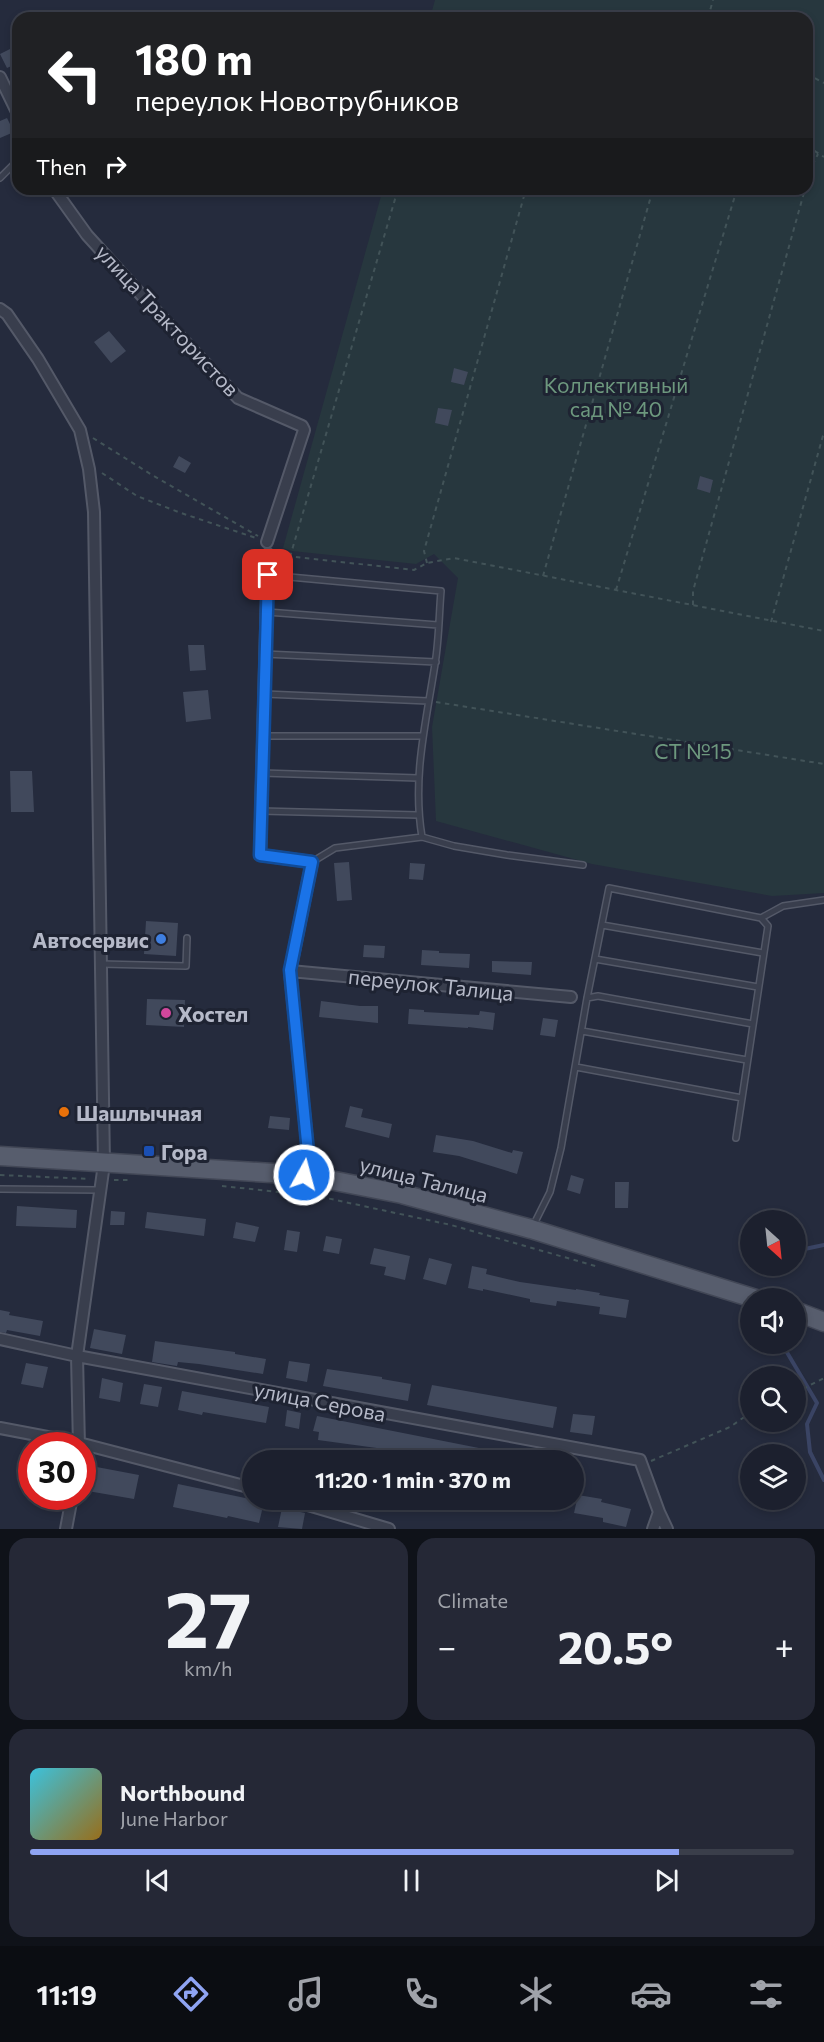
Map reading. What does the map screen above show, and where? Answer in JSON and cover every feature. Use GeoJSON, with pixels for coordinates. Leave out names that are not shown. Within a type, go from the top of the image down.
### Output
{"type":"FeatureCollection","features":[{"type":"Feature","properties":{"kind":"main road","name":"улица Талица"},"geometry":{"type":"LineString","coordinates":[[2,1154],[102,1178],[188,1167],[304,1175],[402,1194],[531,1229],[740,1294]]}},
{"type":"Feature","properties":{"kind":"main road"},"geometry":{"type":"LineString","coordinates":[[806,1315],[824,1322]]}},
{"type":"Feature","properties":{"kind":"street"},"geometry":{"type":"LineString","coordinates":[[0,77],[12,102]]}},
{"type":"Feature","properties":{"kind":"street","name":"улица Трактористов"},"geometry":{"type":"LineString","coordinates":[[58,195],[87,235],[238,398],[302,426],[304,430],[267,542]]}},
{"type":"Feature","properties":{"kind":"street"},"geometry":{"type":"LineString","coordinates":[[0,309],[7,314],[38,359],[80,430],[89,469],[94,512],[102,1178],[77,1356],[79,1432]]}},
{"type":"Feature","properties":{"kind":"street"},"geometry":{"type":"LineString","coordinates":[[268,554],[260,855],[312,862],[290,970],[308,1152],[304,1175]]}},
{"type":"Feature","properties":{"kind":"street","name":"переулок Талица"},"geometry":{"type":"LineString","coordinates":[[290,970],[571,998]]}},
{"type":"Feature","properties":{"kind":"street","name":"улица Серова"},"geometry":{"type":"LineString","coordinates":[[0,1339],[77,1356],[640,1460]]}},
{"type":"Feature","properties":{"kind":"street"},"geometry":{"type":"LineString","coordinates":[[0,1428],[20,1432]]}},
{"type":"Feature","properties":{"kind":"street"},"geometry":{"type":"LineString","coordinates":[[96,1448],[242,1485]]}},
{"type":"Feature","properties":{"kind":"street"},"geometry":{"type":"LineString","coordinates":[[640,1460],[667,1529]]}},
{"type":"Feature","properties":{"kind":"street"},"geometry":{"type":"LineString","coordinates":[[66,1529],[70,1510]]}},
{"type":"Feature","properties":{"kind":"street"},"geometry":{"type":"LineString","coordinates":[[325,1510],[389,1529]]}},
{"type":"Feature","properties":{"kind":"street"},"geometry":{"type":"LineString","coordinates":[[652,1529],[659,1512]]}},
{"type":"Feature","properties":{"kind":"lane"},"geometry":{"type":"LineString","coordinates":[[0,178],[12,166]]}},
{"type":"Feature","properties":{"kind":"lane"},"geometry":{"type":"LineString","coordinates":[[268,575],[441,591],[436,662],[422,736],[418,778],[418,815],[422,837]]}},
{"type":"Feature","properties":{"kind":"lane"},"geometry":{"type":"LineString","coordinates":[[267,612],[438,625]]}},
{"type":"Feature","properties":{"kind":"lane"},"geometry":{"type":"LineString","coordinates":[[266,654],[436,662]]}},
{"type":"Feature","properties":{"kind":"lane"},"geometry":{"type":"LineString","coordinates":[[264,694],[428,701]]}},
{"type":"Feature","properties":{"kind":"lane"},"geometry":{"type":"LineString","coordinates":[[263,736],[422,736]]}},
{"type":"Feature","properties":{"kind":"lane"},"geometry":{"type":"LineString","coordinates":[[262,773],[418,778]]}},
{"type":"Feature","properties":{"kind":"lane"},"geometry":{"type":"LineString","coordinates":[[261,811],[418,815]]}},
{"type":"Feature","properties":{"kind":"lane"},"geometry":{"type":"LineString","coordinates":[[312,862],[335,848],[422,837],[496,854],[583,865]]}},
{"type":"Feature","properties":{"kind":"lane"},"geometry":{"type":"LineString","coordinates":[[531,1229],[550,1192],[561,1148],[609,888],[761,918],[768,926],[736,1138]]}},
{"type":"Feature","properties":{"kind":"lane"},"geometry":{"type":"LineString","coordinates":[[761,918],[783,906],[824,900]]}},
{"type":"Feature","properties":{"kind":"lane"},"geometry":{"type":"LineString","coordinates":[[602,925],[764,953]]}},
{"type":"Feature","properties":{"kind":"lane"},"geometry":{"type":"LineString","coordinates":[[101,964],[186,966],[187,938]]}},
{"type":"Feature","properties":{"kind":"lane"},"geometry":{"type":"LineString","coordinates":[[595,959],[758,987]]}},
{"type":"Feature","properties":{"kind":"lane"},"geometry":{"type":"LineString","coordinates":[[587,998],[598,996],[753,1024]]}},
{"type":"Feature","properties":{"kind":"lane"},"geometry":{"type":"LineString","coordinates":[[582,1031],[747,1060]]}},
{"type":"Feature","properties":{"kind":"lane"},"geometry":{"type":"LineString","coordinates":[[576,1067],[742,1098]]}},
{"type":"Feature","properties":{"kind":"lane"},"geometry":{"type":"LineString","coordinates":[[0,1189],[102,1178]]}},
{"type":"Feature","properties":{"kind":"path"},"geometry":{"type":"LineString","coordinates":[[813,150],[824,157]]}},
{"type":"Feature","properties":{"kind":"path"},"geometry":{"type":"LineString","coordinates":[[813,164],[818,154]]}},
{"type":"Feature","properties":{"kind":"path"},"geometry":{"type":"LineString","coordinates":[[291,557],[396,195]]}},
{"type":"Feature","properties":{"kind":"path"},"geometry":{"type":"LineString","coordinates":[[427,564],[424,551],[524,195]]}},
{"type":"Feature","properties":{"kind":"path"},"geometry":{"type":"LineString","coordinates":[[543,576],[651,195]]}},
{"type":"Feature","properties":{"kind":"path"},"geometry":{"type":"LineString","coordinates":[[616,590],[735,195]]}},
{"type":"Feature","properties":{"kind":"path"},"geometry":{"type":"LineString","coordinates":[[693,605],[693,591],[803,195]]}},
{"type":"Feature","properties":{"kind":"path"},"geometry":{"type":"LineString","coordinates":[[80,430],[152,476],[267,542]]}},
{"type":"Feature","properties":{"kind":"path"},"geometry":{"type":"LineString","coordinates":[[771,622],[824,432]]}},
{"type":"Feature","properties":{"kind":"path"},"geometry":{"type":"LineString","coordinates":[[89,469],[97,470],[137,496],[267,542]]}},
{"type":"Feature","properties":{"kind":"path"},"geometry":{"type":"LineString","coordinates":[[268,554],[414,570],[427,564],[454,558],[824,631]]}},
{"type":"Feature","properties":{"kind":"path"},"geometry":{"type":"LineString","coordinates":[[428,701],[824,764]]}},
{"type":"Feature","properties":{"kind":"path"},"geometry":{"type":"LineString","coordinates":[[0,1175],[134,1180]]}},
{"type":"Feature","properties":{"kind":"path"},"geometry":{"type":"LineString","coordinates":[[222,1186],[317,1196],[451,1226],[598,1267]]}},
{"type":"Feature","properties":{"kind":"path"},"geometry":{"type":"LineString","coordinates":[[806,1388],[824,1378]]}},
{"type":"Feature","properties":{"kind":"path"},"geometry":{"type":"LineString","coordinates":[[640,1460],[651,1461],[685,1448],[740,1420]]}},
{"type":"Feature","properties":{"kind":"green space","name":"Коллективный сад № 40"},"geometry":{"type":"Polygon","coordinates":[[[435,0],[824,0],[824,893],[772,896],[592,864],[436,821],[432,727],[458,578],[434,554],[416,564],[292,551],[283,548],[381,195],[813,195],[813,12],[432,12],[435,0]]]}},
{"type":"Feature","properties":{"kind":"building"},"geometry":{"type":"Polygon","coordinates":[[[12,48],[12,66],[7,68],[0,54],[12,48]]]}},
{"type":"Feature","properties":{"kind":"building"},"geometry":{"type":"Polygon","coordinates":[[[7,118],[12,133],[0,138],[0,121],[7,118]]]}},
{"type":"Feature","properties":{"kind":"building"},"geometry":{"type":"Polygon","coordinates":[[[109,331],[126,351],[111,363],[94,342],[109,331]]]}},
{"type":"Feature","properties":{"kind":"building"},"geometry":{"type":"Polygon","coordinates":[[[454,368],[468,372],[464,385],[451,382],[454,368]]]}},
{"type":"Feature","properties":{"kind":"building"},"geometry":{"type":"Polygon","coordinates":[[[438,408],[452,410],[448,426],[435,423],[438,408]]]}},
{"type":"Feature","properties":{"kind":"building"},"geometry":{"type":"Polygon","coordinates":[[[179,456],[191,463],[185,473],[173,467],[179,456]]]}},
{"type":"Feature","properties":{"kind":"building"},"geometry":{"type":"Polygon","coordinates":[[[700,476],[713,480],[710,493],[697,489],[700,476]]]}},
{"type":"Feature","properties":{"kind":"building"},"geometry":{"type":"Polygon","coordinates":[[[188,645],[204,645],[206,670],[190,671],[188,645]]]}},
{"type":"Feature","properties":{"kind":"building"},"geometry":{"type":"Polygon","coordinates":[[[208,690],[211,719],[186,722],[183,692],[208,690]]]}},
{"type":"Feature","properties":{"kind":"building"},"geometry":{"type":"Polygon","coordinates":[[[10,771],[32,771],[34,812],[11,812],[10,771]]]}},
{"type":"Feature","properties":{"kind":"building"},"geometry":{"type":"Polygon","coordinates":[[[349,862],[352,900],[337,901],[334,863],[349,862]]]}},
{"type":"Feature","properties":{"kind":"building"},"geometry":{"type":"Polygon","coordinates":[[[410,863],[425,864],[423,880],[409,879],[410,863]]]}},
{"type":"Feature","properties":{"kind":"building","name":"Автосервис"},"geometry":{"type":"Polygon","coordinates":[[[146,921],[178,923],[176,956],[144,954],[146,921]]]}},
{"type":"Feature","properties":{"kind":"building"},"geometry":{"type":"Polygon","coordinates":[[[364,945],[385,946],[384,958],[363,957],[364,945]]]}},
{"type":"Feature","properties":{"kind":"building"},"geometry":{"type":"Polygon","coordinates":[[[422,950],[470,954],[469,968],[421,965],[422,950]]]}},
{"type":"Feature","properties":{"kind":"building"},"geometry":{"type":"Polygon","coordinates":[[[492,961],[532,962],[531,975],[492,972],[492,961]]]}},
{"type":"Feature","properties":{"kind":"building","name":"Хостел"},"geometry":{"type":"Polygon","coordinates":[[[147,999],[185,1000],[184,1027],[146,1025],[147,999]]]}},
{"type":"Feature","properties":{"kind":"building"},"geometry":{"type":"Polygon","coordinates":[[[321,1001],[378,1006],[378,1023],[319,1017],[321,1001]]]}},
{"type":"Feature","properties":{"kind":"building"},"geometry":{"type":"Polygon","coordinates":[[[409,1009],[479,1015],[480,1011],[495,1013],[493,1030],[408,1024],[409,1009]]]}},
{"type":"Feature","properties":{"kind":"building"},"geometry":{"type":"Polygon","coordinates":[[[543,1018],[558,1020],[555,1037],[540,1035],[543,1018]]]}},
{"type":"Feature","properties":{"kind":"building"},"geometry":{"type":"Polygon","coordinates":[[[350,1106],[363,1109],[361,1117],[392,1124],[389,1138],[345,1127],[350,1106]]]}},
{"type":"Feature","properties":{"kind":"building"},"geometry":{"type":"Polygon","coordinates":[[[270,1116],[290,1118],[289,1130],[268,1128],[270,1116]]]}},
{"type":"Feature","properties":{"kind":"building"},"geometry":{"type":"Polygon","coordinates":[[[436,1135],[473,1141],[512,1153],[513,1150],[523,1152],[517,1174],[459,1156],[433,1152],[436,1135]]]}},
{"type":"Feature","properties":{"kind":"building"},"geometry":{"type":"Polygon","coordinates":[[[571,1175],[584,1179],[580,1194],[567,1190],[571,1175]]]}},
{"type":"Feature","properties":{"kind":"building"},"geometry":{"type":"Polygon","coordinates":[[[615,1182],[629,1182],[628,1208],[615,1208],[615,1182]]]}},
{"type":"Feature","properties":{"kind":"building"},"geometry":{"type":"Polygon","coordinates":[[[17,1206],[77,1210],[76,1228],[16,1226],[17,1206]]]}},
{"type":"Feature","properties":{"kind":"building"},"geometry":{"type":"Polygon","coordinates":[[[111,1211],[125,1212],[124,1225],[110,1225],[111,1211]]]}},
{"type":"Feature","properties":{"kind":"building"},"geometry":{"type":"Polygon","coordinates":[[[147,1212],[206,1219],[204,1236],[145,1228],[147,1212]]]}},
{"type":"Feature","properties":{"kind":"building"},"geometry":{"type":"Polygon","coordinates":[[[236,1222],[259,1227],[255,1242],[233,1238],[236,1222]]]}},
{"type":"Feature","properties":{"kind":"building"},"geometry":{"type":"Polygon","coordinates":[[[287,1230],[300,1232],[297,1252],[284,1250],[287,1230]]]}},
{"type":"Feature","properties":{"kind":"building"},"geometry":{"type":"Polygon","coordinates":[[[326,1236],[342,1239],[339,1254],[323,1251],[326,1236]]]}},
{"type":"Feature","properties":{"kind":"building"},"geometry":{"type":"Polygon","coordinates":[[[374,1248],[410,1256],[405,1280],[384,1275],[386,1267],[370,1264],[374,1248]]]}},
{"type":"Feature","properties":{"kind":"building"},"geometry":{"type":"Polygon","coordinates":[[[429,1258],[452,1264],[446,1285],[423,1279],[429,1258]]]}},
{"type":"Feature","properties":{"kind":"building"},"geometry":{"type":"Polygon","coordinates":[[[472,1266],[487,1269],[486,1274],[520,1282],[576,1289],[629,1300],[626,1318],[599,1314],[600,1307],[557,1301],[556,1306],[530,1302],[530,1299],[483,1289],[483,1291],[468,1288],[472,1266]]]}},
{"type":"Feature","properties":{"kind":"building"},"geometry":{"type":"Polygon","coordinates":[[[0,1310],[10,1312],[9,1315],[43,1321],[40,1336],[7,1330],[6,1333],[0,1332],[0,1310]]]}},
{"type":"Feature","properties":{"kind":"building"},"geometry":{"type":"Polygon","coordinates":[[[94,1329],[126,1335],[122,1354],[90,1348],[94,1329]]]}},
{"type":"Feature","properties":{"kind":"building"},"geometry":{"type":"Polygon","coordinates":[[[155,1341],[235,1352],[235,1354],[266,1359],[263,1374],[199,1364],[178,1362],[177,1366],[152,1362],[155,1341]]]}},
{"type":"Feature","properties":{"kind":"building"},"geometry":{"type":"Polygon","coordinates":[[[289,1361],[310,1364],[307,1382],[286,1378],[289,1361]]]}},
{"type":"Feature","properties":{"kind":"building"},"geometry":{"type":"Polygon","coordinates":[[[26,1363],[48,1367],[43,1388],[21,1384],[26,1363]]]}},
{"type":"Feature","properties":{"kind":"building"},"geometry":{"type":"Polygon","coordinates":[[[327,1369],[411,1384],[408,1401],[323,1386],[327,1369]]]}},
{"type":"Feature","properties":{"kind":"building"},"geometry":{"type":"Polygon","coordinates":[[[102,1378],[123,1383],[120,1402],[99,1398],[102,1378]]]}},
{"type":"Feature","properties":{"kind":"building"},"geometry":{"type":"Polygon","coordinates":[[[144,1384],[162,1387],[158,1407],[140,1404],[144,1384]]]}},
{"type":"Feature","properties":{"kind":"building"},"geometry":{"type":"Polygon","coordinates":[[[432,1385],[557,1407],[553,1428],[427,1405],[432,1385]]]}},
{"type":"Feature","properties":{"kind":"building"},"geometry":{"type":"Polygon","coordinates":[[[182,1391],[269,1407],[266,1423],[178,1410],[182,1391]]]}},
{"type":"Feature","properties":{"kind":"building"},"geometry":{"type":"Polygon","coordinates":[[[287,1410],[301,1413],[299,1429],[285,1426],[287,1410]]]}},
{"type":"Feature","properties":{"kind":"building"},"geometry":{"type":"Polygon","coordinates":[[[573,1414],[595,1416],[592,1435],[570,1432],[573,1414]]]}},
{"type":"Feature","properties":{"kind":"building"},"geometry":{"type":"Polygon","coordinates":[[[317,1416],[484,1449],[389,1450],[318,1440],[319,1432],[313,1431],[317,1416]]]}},
{"type":"Feature","properties":{"kind":"building"},"geometry":{"type":"Polygon","coordinates":[[[96,1467],[139,1475],[134,1499],[96,1492],[96,1467]]]}},
{"type":"Feature","properties":{"kind":"building"},"geometry":{"type":"Polygon","coordinates":[[[178,1484],[242,1497],[242,1510],[262,1510],[259,1523],[173,1507],[178,1484]]]}},
{"type":"Feature","properties":{"kind":"building"},"geometry":{"type":"Polygon","coordinates":[[[584,1496],[602,1499],[601,1502],[631,1509],[626,1527],[603,1522],[603,1518],[574,1513],[575,1510],[584,1510],[584,1496]]]}},
{"type":"Feature","properties":{"kind":"building"},"geometry":{"type":"Polygon","coordinates":[[[282,1510],[305,1513],[302,1529],[278,1527],[282,1510]]]}},
{"type":"Feature","properties":{"kind":"waterway"},"geometry":{"type":"LineString","coordinates":[[806,1249],[824,1245]]}},
{"type":"Feature","properties":{"kind":"waterway"},"geometry":{"type":"LineString","coordinates":[[788,1354],[817,1403],[807,1424],[810,1452],[824,1480]]}},
{"type":"Feature","properties":{"kind":"place","name":"Автосервис"},"geometry":{"type":"Point","coordinates":[161,939]}},
{"type":"Feature","properties":{"kind":"place","name":"Хостел"},"geometry":{"type":"Point","coordinates":[166,1013]}},
{"type":"Feature","properties":{"kind":"place","name":"Шашлычная"},"geometry":{"type":"Point","coordinates":[64,1112]}},
{"type":"Feature","properties":{"kind":"place","name":"Гора"},"geometry":{"type":"Point","coordinates":[149,1151]}},
{"type":"Feature","properties":{"kind":"route"},"geometry":{"type":"LineString","coordinates":[[268,575],[260,855],[312,862],[290,970],[308,1152],[304,1175]]}},
{"type":"Feature","properties":{"kind":"park label","name":"СТ №15"},"geometry":{"type":"Point","coordinates":[693,750]}}]}
